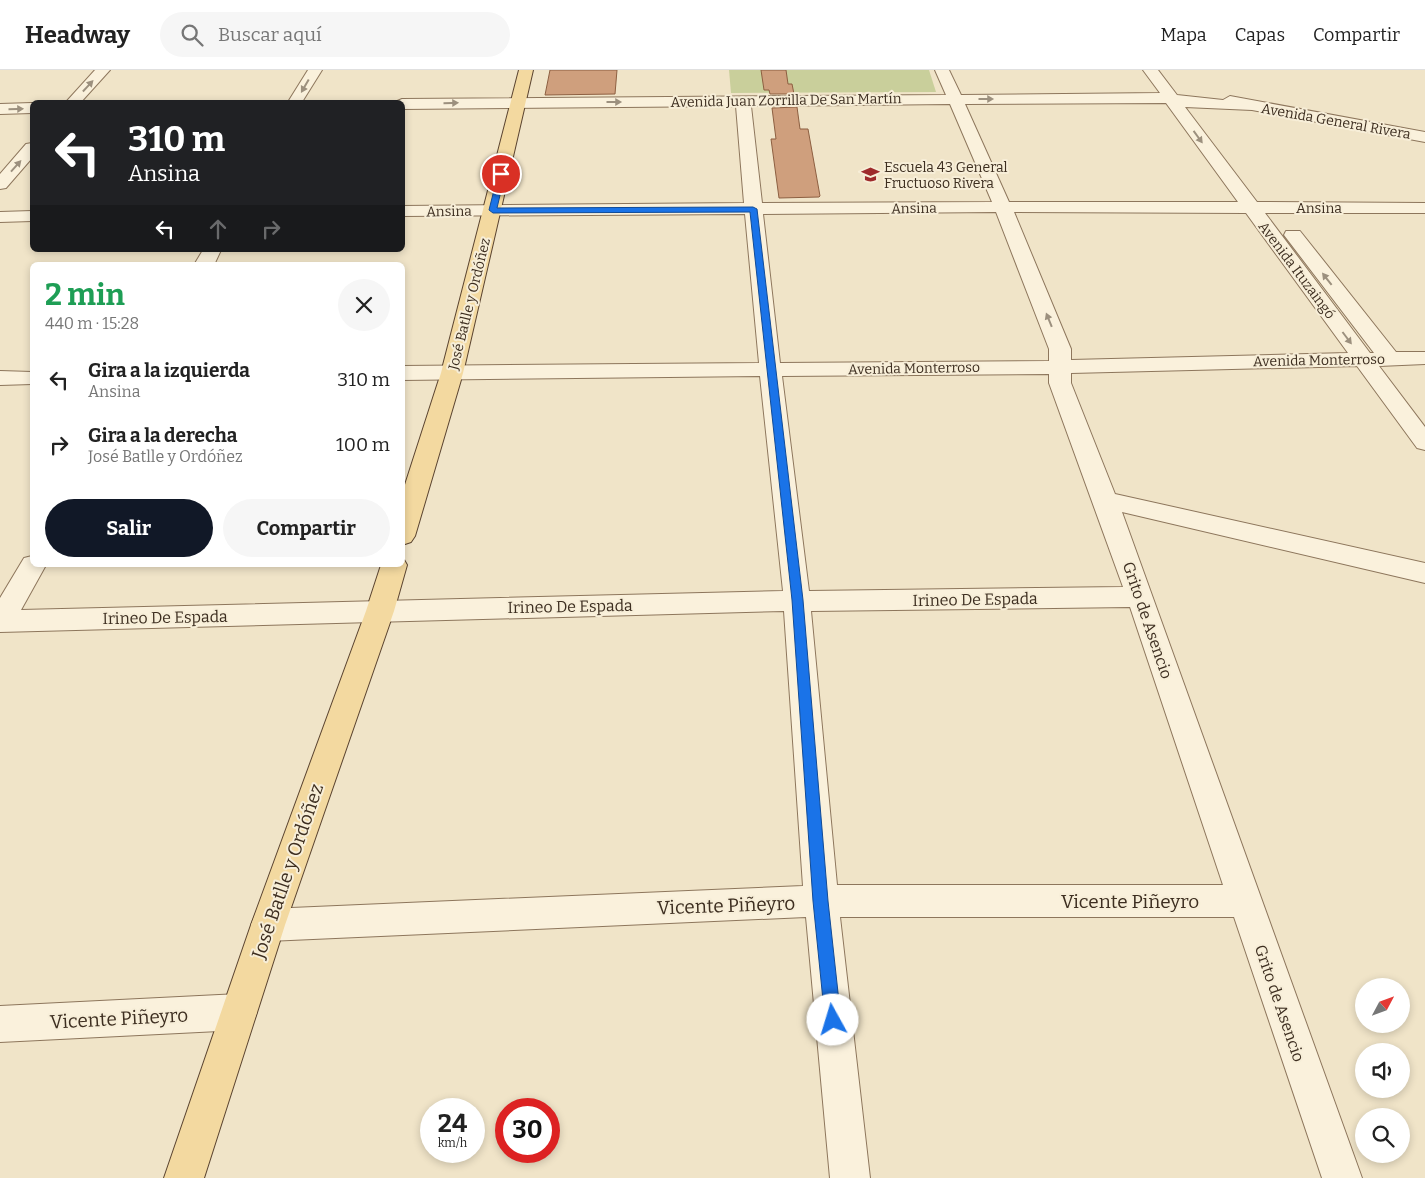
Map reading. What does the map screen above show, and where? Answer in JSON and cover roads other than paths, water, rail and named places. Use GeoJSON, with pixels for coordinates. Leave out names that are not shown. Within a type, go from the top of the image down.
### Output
{"type":"FeatureCollection","features":[{"type":"Feature","properties":{"kind":"main road","name":"José Batlle y Ordóñez"},"geometry":{"type":"LineString","coordinates":[[405,526],[452,373],[526,70]]}},
{"type":"Feature","properties":{"kind":"main road","name":"José Batlle y Ordóñez"},"geometry":{"type":"LineString","coordinates":[[184,1178],[268,925],[380,611],[393,567]]}},
{"type":"Feature","properties":{"kind":"street"},"geometry":{"type":"LineString","coordinates":[[75,100],[103,70]]}},
{"type":"Feature","properties":{"kind":"street"},"geometry":{"type":"LineString","coordinates":[[296,100],[314,70]]}},
{"type":"Feature","properties":{"kind":"street","name":"Grito de Asencio"},"geometry":{"type":"LineString","coordinates":[[942,70],[1003,207],[1060,349],[1060,383],[1140,597],[1244,901],[1342,1178]]}},
{"type":"Feature","properties":{"kind":"street","name":"Avenida Ituzaingó"},"geometry":{"type":"LineString","coordinates":[[1150,70],[1425,443]]}},
{"type":"Feature","properties":{"kind":"street"},"geometry":{"type":"LineString","coordinates":[[1167,94],[1191,96]]}},
{"type":"Feature","properties":{"kind":"street","name":"Avenida Juan Zorrilla De San Martín"},"geometry":{"type":"LineString","coordinates":[[405,104],[954,99],[1167,94]]}},
{"type":"Feature","properties":{"kind":"street","name":"Avenida Ituzaingó"},"geometry":{"type":"LineString","coordinates":[[1191,96],[1272,208],[1389,358]]}},
{"type":"Feature","properties":{"kind":"street","name":"Avenida General Rivera"},"geometry":{"type":"LineString","coordinates":[[1191,96],[1425,136]]}},
{"type":"Feature","properties":{"kind":"street"},"geometry":{"type":"LineString","coordinates":[[744,101],[770,370],[797,600],[820,901],[850,1178]]}},
{"type":"Feature","properties":{"kind":"street"},"geometry":{"type":"LineString","coordinates":[[0,109],[30,108]]}},
{"type":"Feature","properties":{"kind":"street"},"geometry":{"type":"LineString","coordinates":[[1313,129],[1425,149]]}},
{"type":"Feature","properties":{"kind":"street"},"geometry":{"type":"LineString","coordinates":[[0,184],[30,150]]}},
{"type":"Feature","properties":{"kind":"street","name":"Ansina"},"geometry":{"type":"LineString","coordinates":[[405,211],[1249,206],[1272,208],[1425,208]]}},
{"type":"Feature","properties":{"kind":"street"},"geometry":{"type":"LineString","coordinates":[[0,217],[30,216]]}},
{"type":"Feature","properties":{"kind":"street","name":"Avenida Monterroso"},"geometry":{"type":"LineString","coordinates":[[405,373],[1060,367],[1425,358]]}},
{"type":"Feature","properties":{"kind":"street"},"geometry":{"type":"LineString","coordinates":[[0,378],[30,378]]}},
{"type":"Feature","properties":{"kind":"street"},"geometry":{"type":"LineString","coordinates":[[1105,500],[1425,573]]}},
{"type":"Feature","properties":{"kind":"street"},"geometry":{"type":"LineString","coordinates":[[0,621],[32,567]]}},
{"type":"Feature","properties":{"kind":"street","name":"Irineo De Espada"},"geometry":{"type":"LineString","coordinates":[[0,621],[797,600],[1140,597]]}},
{"type":"Feature","properties":{"kind":"street","name":"Vicente Piñeyro"},"geometry":{"type":"LineString","coordinates":[[268,925],[820,901],[1244,901]]}},
{"type":"Feature","properties":{"kind":"street","name":"Vicente Piñeyro"},"geometry":{"type":"LineString","coordinates":[[0,1024],[239,1012]]}},
{"type":"Feature","properties":{"kind":"place","name":"Escuela 43 General Fructuoso Rivera"},"geometry":{"type":"Point","coordinates":[870,175]}}]}
